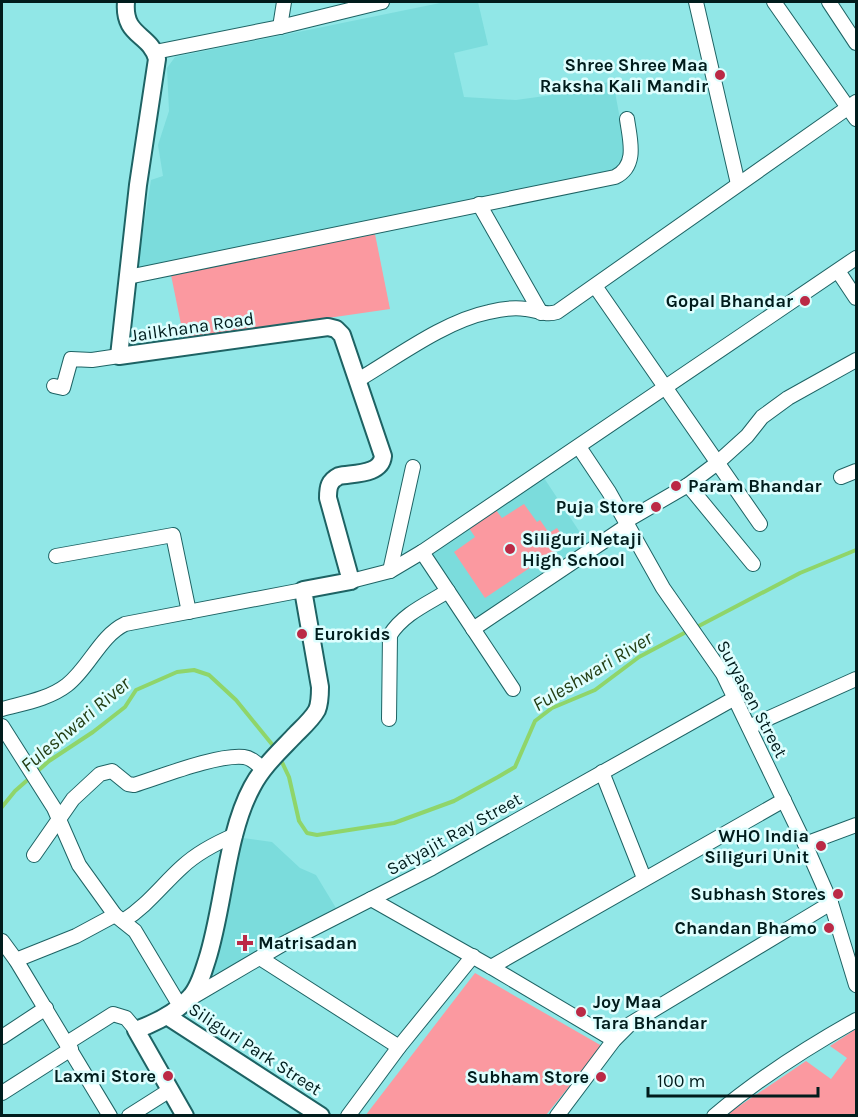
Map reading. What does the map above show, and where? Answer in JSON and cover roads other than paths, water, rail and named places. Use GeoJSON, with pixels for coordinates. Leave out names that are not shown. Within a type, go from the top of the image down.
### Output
{"type":"FeatureCollection","features":[{"type":"Feature","properties":{"kind":"street"},"geometry":{"type":"LineString","coordinates":[[126,2],[125,15],[129,24],[155,52],[280,27],[382,2]]}},
{"type":"Feature","properties":{"kind":"street"},"geometry":{"type":"LineString","coordinates":[[280,27],[284,2]]}},
{"type":"Feature","properties":{"kind":"street"},"geometry":{"type":"LineString","coordinates":[[696,2],[738,184]]}},
{"type":"Feature","properties":{"kind":"street"},"geometry":{"type":"LineString","coordinates":[[358,380],[451,325],[474,316],[514,308],[551,314],[557,312],[738,184],[854,109],[774,2]]}},
{"type":"Feature","properties":{"kind":"street"},"geometry":{"type":"LineString","coordinates":[[829,2],[856,43]]}},
{"type":"Feature","properties":{"kind":"street","name":"Jailkhana Road"},"geometry":{"type":"LineString","coordinates":[[155,52],[156,66],[138,185],[119,356],[328,327],[342,335],[383,456],[382,462],[375,469],[339,476],[328,487],[328,498],[351,581]]}},
{"type":"Feature","properties":{"kind":"street"},"geometry":{"type":"LineString","coordinates":[[128,277],[615,177],[628,166],[631,157],[627,119]]}},
{"type":"Feature","properties":{"kind":"street"},"geometry":{"type":"LineString","coordinates":[[479,204],[541,313]]}},
{"type":"Feature","properties":{"kind":"street"},"geometry":{"type":"LineString","coordinates":[[2,710],[48,696],[67,685],[111,634],[119,627],[131,622],[351,581],[390,571],[579,447],[856,258]]}},
{"type":"Feature","properties":{"kind":"street"},"geometry":{"type":"LineString","coordinates":[[838,271],[856,298]]}},
{"type":"Feature","properties":{"kind":"street"},"geometry":{"type":"LineString","coordinates":[[595,286],[716,464],[760,524]]}},
{"type":"Feature","properties":{"kind":"street"},"geometry":{"type":"LineString","coordinates":[[54,386],[63,388],[70,359],[92,360],[119,356]]}},
{"type":"Feature","properties":{"kind":"street"},"geometry":{"type":"LineString","coordinates":[[473,629],[716,464],[747,436],[762,417],[775,407],[856,360]]}},
{"type":"Feature","properties":{"kind":"street","name":"Suryasen Street"},"geometry":{"type":"LineString","coordinates":[[579,447],[627,523],[663,588],[723,674],[831,903],[856,985]]}},
{"type":"Feature","properties":{"kind":"street"},"geometry":{"type":"LineString","coordinates":[[390,571],[412,466]]}},
{"type":"Feature","properties":{"kind":"street"},"geometry":{"type":"LineString","coordinates":[[841,477],[856,471]]}},
{"type":"Feature","properties":{"kind":"street"},"geometry":{"type":"LineString","coordinates":[[688,484],[753,564]]}},
{"type":"Feature","properties":{"kind":"street"},"geometry":{"type":"LineString","coordinates":[[56,556],[173,535],[189,612]]}},
{"type":"Feature","properties":{"kind":"street"},"geometry":{"type":"LineString","coordinates":[[422,552],[513,689]]}},
{"type":"Feature","properties":{"kind":"street"},"geometry":{"type":"LineString","coordinates":[[136,1030],[179,1007],[200,981],[211,946],[235,835],[247,797],[266,766],[317,709],[320,687],[303,590]]}},
{"type":"Feature","properties":{"kind":"street"},"geometry":{"type":"LineString","coordinates":[[389,719],[390,635],[404,618],[448,591]]}},
{"type":"Feature","properties":{"kind":"street"},"geometry":{"type":"LineString","coordinates":[[748,727],[856,679]]}},
{"type":"Feature","properties":{"kind":"street","name":"Satyajit Ray Street"},"geometry":{"type":"LineString","coordinates":[[179,1007],[283,944],[432,868],[735,698]]}},
{"type":"Feature","properties":{"kind":"street"},"geometry":{"type":"LineString","coordinates":[[2,726],[59,820],[79,866],[119,918],[135,932],[144,944],[179,1007]]}},
{"type":"Feature","properties":{"kind":"street"},"geometry":{"type":"LineString","coordinates":[[34,855],[73,799],[91,781],[105,772],[112,771],[128,784],[134,785],[183,769],[236,757],[249,758],[266,766]]}},
{"type":"Feature","properties":{"kind":"street"},"geometry":{"type":"LineString","coordinates":[[602,772],[645,878]]}},
{"type":"Feature","properties":{"kind":"street"},"geometry":{"type":"LineString","coordinates":[[491,967],[784,800]]}},
{"type":"Feature","properties":{"kind":"street"},"geometry":{"type":"LineString","coordinates":[[805,844],[856,825]]}},
{"type":"Feature","properties":{"kind":"street"},"geometry":{"type":"LineString","coordinates":[[16,960],[142,909],[181,867],[200,853],[235,835]]}},
{"type":"Feature","properties":{"kind":"street"},"geometry":{"type":"LineString","coordinates":[[371,899],[614,1040]]}},
{"type":"Feature","properties":{"kind":"street"},"geometry":{"type":"LineString","coordinates":[[557,1116],[614,1040],[634,1021],[831,903]]}},
{"type":"Feature","properties":{"kind":"street"},"geometry":{"type":"LineString","coordinates":[[2,941],[46,1008],[110,1116]]}},
{"type":"Feature","properties":{"kind":"street"},"geometry":{"type":"LineString","coordinates":[[348,1116],[399,1047],[472,956]]}},
{"type":"Feature","properties":{"kind":"street"},"geometry":{"type":"LineString","coordinates":[[260,958],[399,1047]]}},
{"type":"Feature","properties":{"kind":"street","name":"Siliguri Park Street"},"geometry":{"type":"LineString","coordinates":[[179,1007],[314,1112]]}},
{"type":"Feature","properties":{"kind":"street"},"geometry":{"type":"LineString","coordinates":[[2,1037],[46,1008]]}},
{"type":"Feature","properties":{"kind":"street"},"geometry":{"type":"LineString","coordinates":[[2,1094],[113,1014],[126,1018],[136,1030],[184,1116]]}},
{"type":"Feature","properties":{"kind":"street"},"geometry":{"type":"LineString","coordinates":[[714,1116],[786,1060],[856,1020]]}},
{"type":"Feature","properties":{"kind":"street"},"geometry":{"type":"LineString","coordinates":[[129,1116],[170,1090]]}},
{"type":"Feature","properties":{"kind":"waterway","name":"Fuleshwari River"},"geometry":{"type":"LineString","coordinates":[[695,628],[800,573],[856,550]]}},
{"type":"Feature","properties":{"kind":"waterway","name":"Fuleshwari River"},"geometry":{"type":"LineString","coordinates":[[280,758],[289,777],[299,821],[307,833],[317,835],[394,823],[454,801],[515,767],[535,721],[552,708],[595,690],[639,657],[688,631]]}},
{"type":"Feature","properties":{"kind":"waterway","name":"Fuleshwari River"},"geometry":{"type":"LineString","coordinates":[[2,807],[15,791],[49,761],[93,732],[125,707],[136,690],[177,672],[194,670],[209,675],[236,700],[275,748]]}},
{"type":"Feature","properties":{"kind":"place","name":"Shree Shree Maa Raksha Kali Mandir"},"geometry":{"type":"Point","coordinates":[720,75]}},
{"type":"Feature","properties":{"kind":"place","name":"Gopal Bhandar"},"geometry":{"type":"Point","coordinates":[805,301]}},
{"type":"Feature","properties":{"kind":"place","name":"Param Bhandar"},"geometry":{"type":"Point","coordinates":[676,486]}},
{"type":"Feature","properties":{"kind":"place","name":"Puja Store"},"geometry":{"type":"Point","coordinates":[656,507]}},
{"type":"Feature","properties":{"kind":"place","name":"Siliguri Netaji High School"},"geometry":{"type":"Point","coordinates":[510,549]}},
{"type":"Feature","properties":{"kind":"place","name":"Eurokids"},"geometry":{"type":"Point","coordinates":[302,634]}},
{"type":"Feature","properties":{"kind":"place","name":"WHO India Siliguri Unit"},"geometry":{"type":"Point","coordinates":[821,846]}},
{"type":"Feature","properties":{"kind":"place","name":"Subhash Stores"},"geometry":{"type":"Point","coordinates":[838,894]}},
{"type":"Feature","properties":{"kind":"place","name":"Chandan Bhamo"},"geometry":{"type":"Point","coordinates":[829,928]}},
{"type":"Feature","properties":{"kind":"place","name":"Matrisadan"},"geometry":{"type":"Point","coordinates":[245,943]}},
{"type":"Feature","properties":{"kind":"place","name":"Joy Maa Tara Bhandar"},"geometry":{"type":"Point","coordinates":[581,1012]}},
{"type":"Feature","properties":{"kind":"place","name":"Laxmi Store"},"geometry":{"type":"Point","coordinates":[168,1076]}},
{"type":"Feature","properties":{"kind":"place","name":"Subham Store"},"geometry":{"type":"Point","coordinates":[601,1077]}}]}
